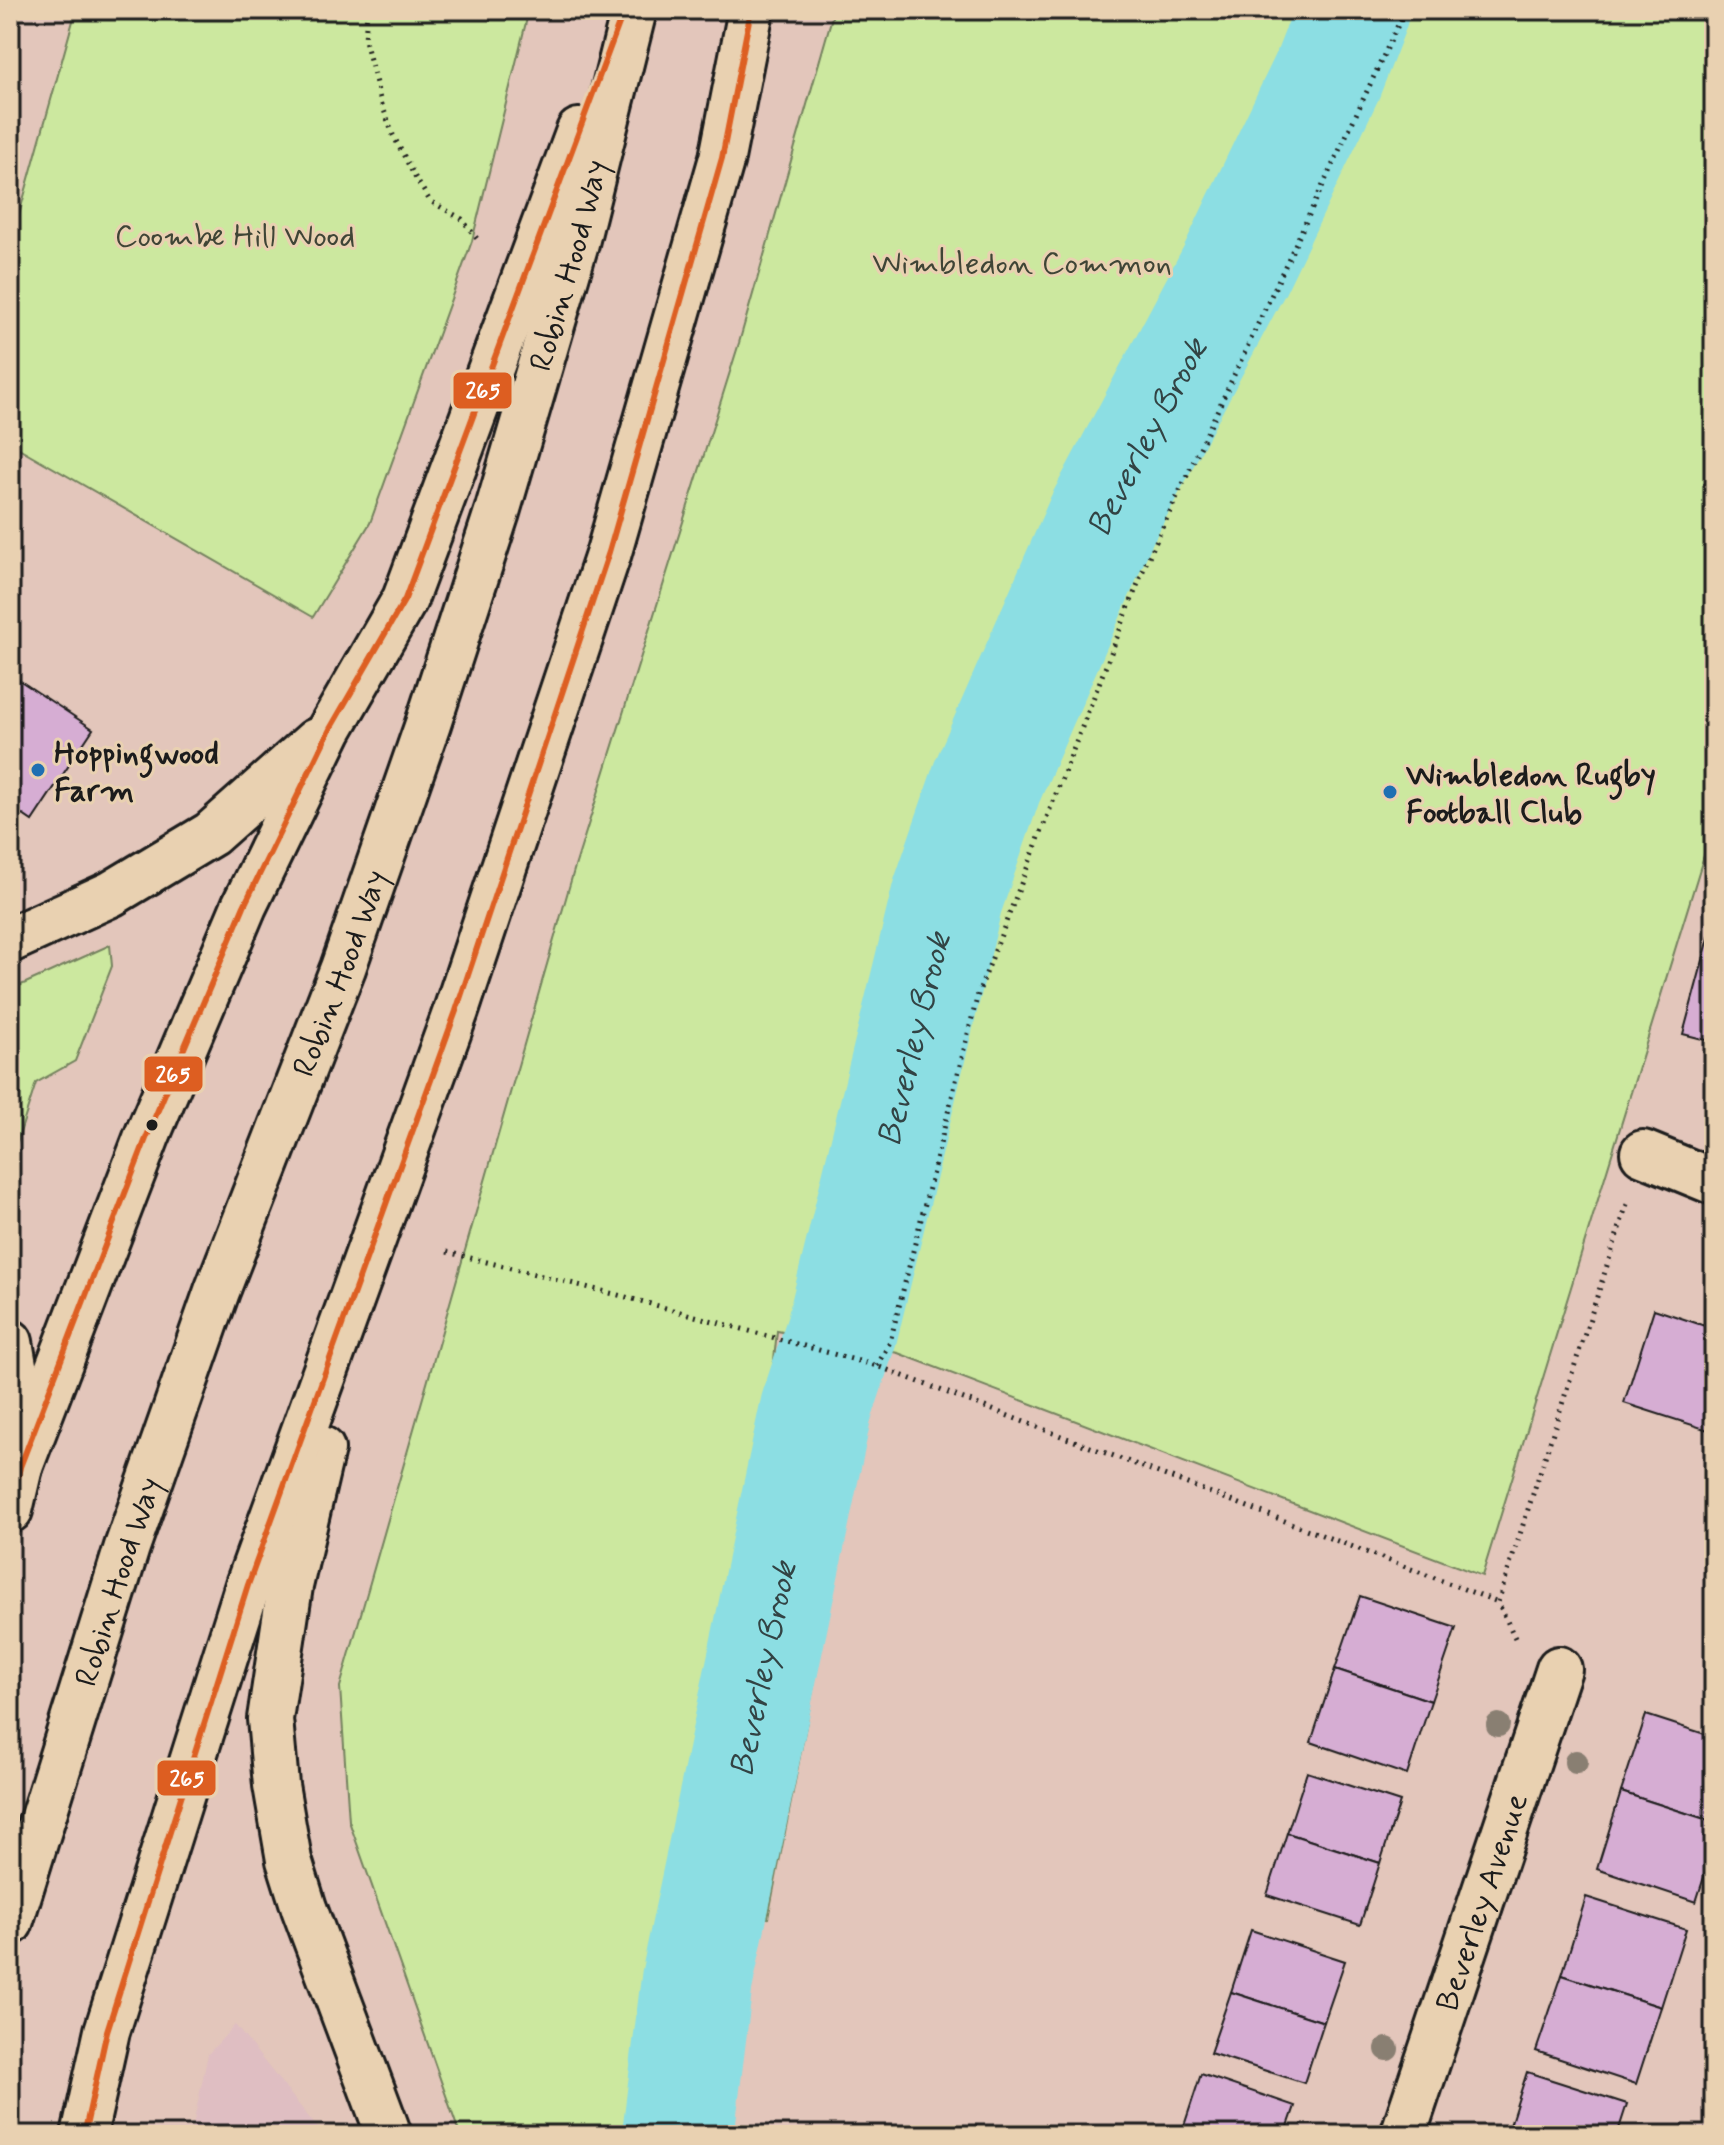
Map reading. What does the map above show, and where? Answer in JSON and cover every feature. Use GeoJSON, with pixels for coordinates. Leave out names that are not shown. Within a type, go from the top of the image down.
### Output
{"type":"FeatureCollection","features":[{"type":"Feature","properties":{"kind":"main road"},"geometry":{"type":"LineString","coordinates":[[10,1510],[20,1467],[153,1122],[244,906],[330,729],[405,599],[624,10]]}},
{"type":"Feature","properties":{"kind":"main road","name":"Robin Hood Way"},"geometry":{"type":"LineString","coordinates":[[10,1923],[127,1547],[217,1291],[343,968],[458,633],[576,243],[634,10]]}},
{"type":"Feature","properties":{"kind":"main road"},"geometry":{"type":"LineString","coordinates":[[84,2135],[107,2031],[248,1585],[456,1011],[609,552],[722,158],[751,10]]}},
{"type":"Feature","properties":{"kind":"main road"},"geometry":{"type":"LineString","coordinates":[[10,940],[111,894],[211,834],[330,729]]}},
{"type":"Feature","properties":{"kind":"main road"},"geometry":{"type":"LineString","coordinates":[[1643,1153],[1714,1182]]}},
{"type":"Feature","properties":{"kind":"main road"},"geometry":{"type":"LineString","coordinates":[[366,1260],[290,1586],[270,1719],[276,1785],[289,1860],[389,2135]]}},
{"type":"Feature","properties":{"kind":"main road"},"geometry":{"type":"LineString","coordinates":[[10,1342],[17,1383],[20,1467]]}},
{"type":"Feature","properties":{"kind":"main road","name":"Beverley Avenue"},"geometry":{"type":"LineString","coordinates":[[1403,2135],[1559,1669]]}},
{"type":"Feature","properties":{"kind":"path"},"geometry":{"type":"LineString","coordinates":[[367,10],[365,40],[393,135],[430,201],[462,219],[483,247]]}},
{"type":"Feature","properties":{"kind":"path"},"geometry":{"type":"LineString","coordinates":[[877,1366],[890,1342],[978,994],[1021,883],[1146,563],[1405,10]]}},
{"type":"Feature","properties":{"kind":"path"},"geometry":{"type":"LineString","coordinates":[[1518,1650],[1498,1602],[1643,1153]]}},
{"type":"Feature","properties":{"kind":"path"},"geometry":{"type":"LineString","coordinates":[[447,1252],[877,1366],[1498,1602]]}},
{"type":"Feature","properties":{"kind":"shaded area"},"geometry":{"type":"Polygon","coordinates":[[[235,2025],[323,2135],[191,2135],[208,2054],[235,2025]]]}},
{"type":"Feature","properties":{"kind":"green space","name":"Coombe Hill Wood"},"geometry":{"type":"Polygon","coordinates":[[[76,10],[529,10],[472,241],[370,523],[313,617],[10,443],[10,247],[76,10]]]}},
{"type":"Feature","properties":{"kind":"green space","name":"Wimbledon Common"},"geometry":{"type":"Polygon","coordinates":[[[834,10],[1714,10],[1714,823],[1482,1576],[898,1353],[777,1331],[773,1369],[871,1397],[768,1918],[684,1901],[645,2135],[460,2135],[349,1821],[340,1687],[574,870],[739,343],[834,10]]]}},
{"type":"Feature","properties":{"kind":"green space"},"geometry":{"type":"Polygon","coordinates":[[[110,945],[112,966],[75,1061],[36,1083],[10,1164],[10,990],[110,945]]]}},
{"type":"Feature","properties":{"kind":"building","name":"Hoppingwood Farm"},"geometry":{"type":"Polygon","coordinates":[[[10,674],[93,729],[32,821],[17,811],[10,822],[10,674]]]}},
{"type":"Feature","properties":{"kind":"building"},"geometry":{"type":"Polygon","coordinates":[[[1714,928],[1714,1042],[1683,1034],[1714,928]]]}},
{"type":"Feature","properties":{"kind":"building"},"geometry":{"type":"Polygon","coordinates":[[[1654,1309],[1714,1329],[1714,1432],[1624,1403],[1654,1309]]]}},
{"type":"Feature","properties":{"kind":"building"},"geometry":{"type":"Polygon","coordinates":[[[1360,1596],[1456,1628],[1431,1701],[1335,1669],[1360,1596]]]}},
{"type":"Feature","properties":{"kind":"building"},"geometry":{"type":"Polygon","coordinates":[[[1335,1669],[1431,1701],[1407,1775],[1311,1742],[1335,1669]]]}},
{"type":"Feature","properties":{"kind":"building"},"geometry":{"type":"Polygon","coordinates":[[[1646,1715],[1714,1737],[1714,1822],[1621,1792],[1646,1715]]]}},
{"type":"Feature","properties":{"kind":"building"},"geometry":{"type":"Polygon","coordinates":[[[1307,1772],[1400,1802],[1380,1863],[1287,1833],[1307,1772]]]}},
{"type":"Feature","properties":{"kind":"building"},"geometry":{"type":"Polygon","coordinates":[[[1621,1792],[1714,1822],[1714,1846],[1696,1902],[1597,1869],[1621,1792]]]}},
{"type":"Feature","properties":{"kind":"building"},"geometry":{"type":"Polygon","coordinates":[[[1287,1833],[1380,1863],[1360,1925],[1267,1895],[1287,1833]]]}},
{"type":"Feature","properties":{"kind":"building"},"geometry":{"type":"Polygon","coordinates":[[[1586,1897],[1686,1929],[1661,2007],[1562,1975],[1586,1897]]]}},
{"type":"Feature","properties":{"kind":"building"},"geometry":{"type":"Polygon","coordinates":[[[1251,1930],[1345,1961],[1324,2022],[1231,1992],[1251,1930]]]}},
{"type":"Feature","properties":{"kind":"building"},"geometry":{"type":"Polygon","coordinates":[[[1562,1975],[1661,2007],[1636,2084],[1536,2051],[1562,1975]]]}},
{"type":"Feature","properties":{"kind":"building"},"geometry":{"type":"Polygon","coordinates":[[[1231,1992],[1324,2022],[1304,2083],[1210,2053],[1231,1992]]]}},
{"type":"Feature","properties":{"kind":"building"},"geometry":{"type":"Polygon","coordinates":[[[1527,2072],[1627,2104],[1617,2135],[1507,2135],[1527,2072]]]}},
{"type":"Feature","properties":{"kind":"building"},"geometry":{"type":"Polygon","coordinates":[[[1201,2074],[1295,2106],[1285,2135],[1181,2135],[1201,2074]]]}},
{"type":"Feature","properties":{"kind":"waterway","name":"Beverley Brook"},"geometry":{"type":"LineString","coordinates":[[678,2135],[697,1980],[816,1409],[842,1330],[947,898],[987,782],[1102,519],[1235,269],[1327,77],[1353,10]]}},
{"type":"Feature","properties":{"kind":"transit line","name":"265"},"geometry":{"type":"LineString","coordinates":[[10,1510],[20,1467],[147,1136],[244,906],[330,729],[405,599],[624,10]]}},
{"type":"Feature","properties":{"kind":"transit line","name":"265"},"geometry":{"type":"LineString","coordinates":[[84,2135],[107,2031],[248,1585],[456,1011],[609,552],[722,158],[751,10]]}},
{"type":"Feature","properties":{"kind":"place","name":"Hoppingwood Farm"},"geometry":{"type":"Point","coordinates":[38,770]}},
{"type":"Feature","properties":{"kind":"place","name":"Wimbledon Rugby Football Club"},"geometry":{"type":"Point","coordinates":[1390,792]}}]}
